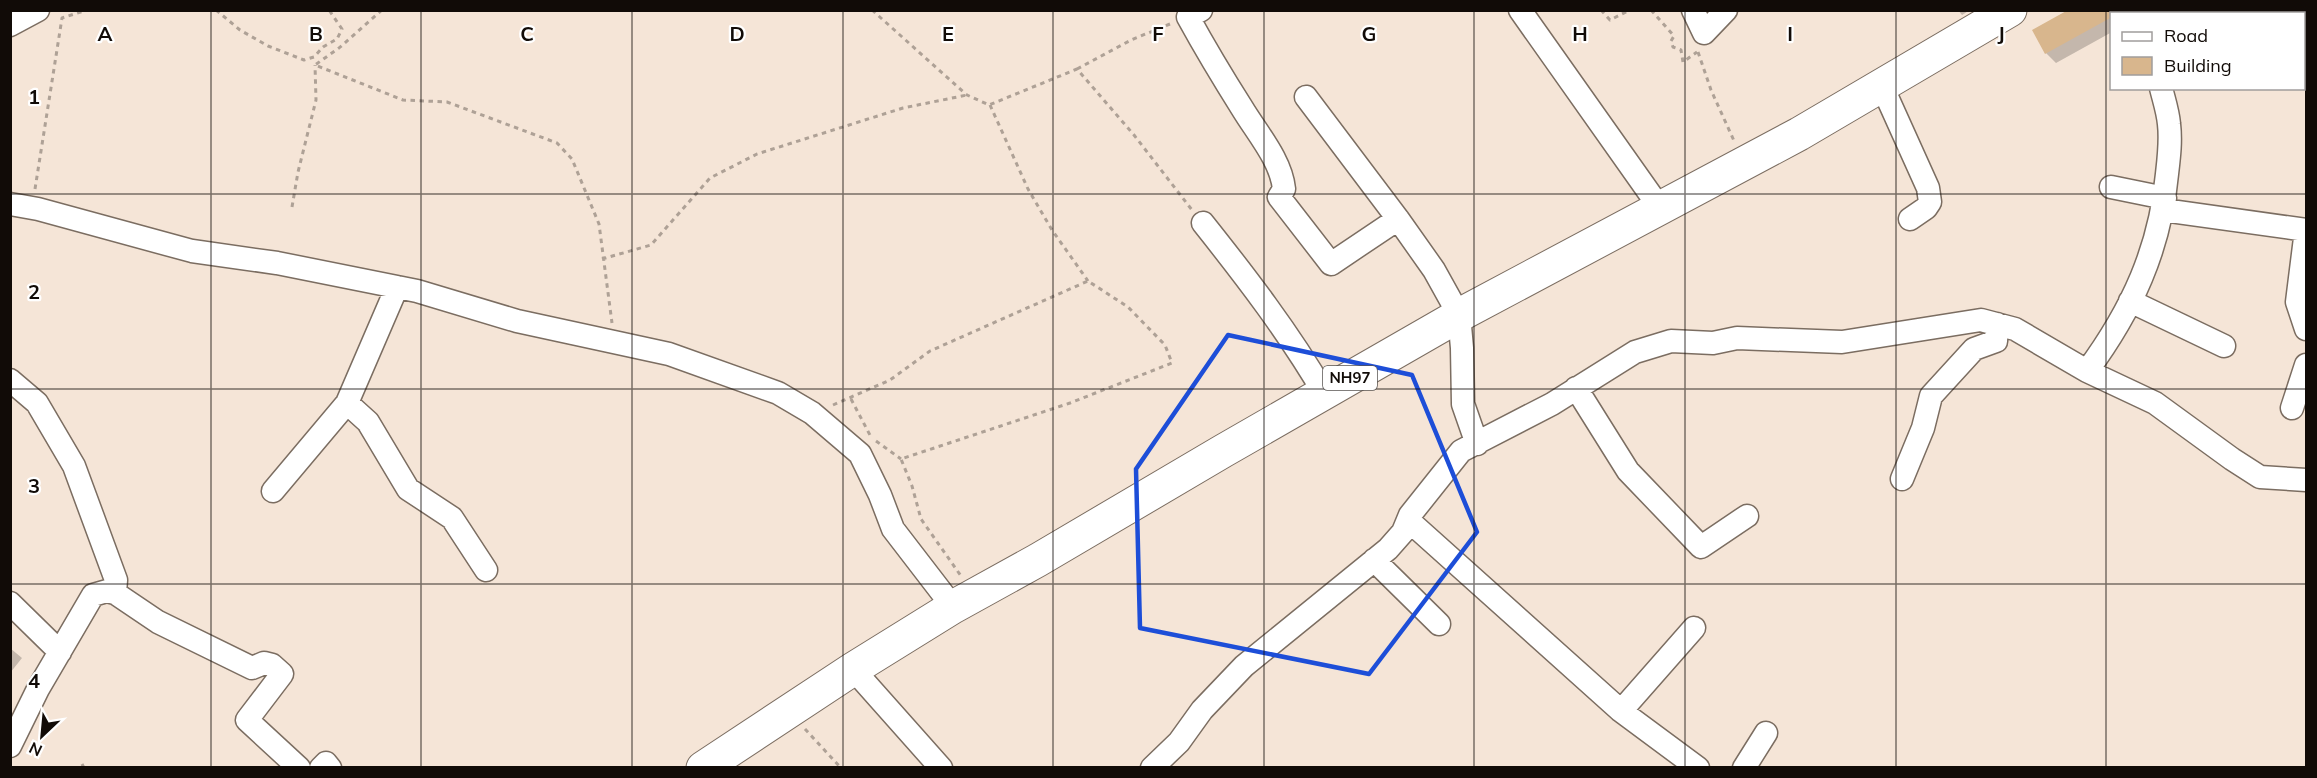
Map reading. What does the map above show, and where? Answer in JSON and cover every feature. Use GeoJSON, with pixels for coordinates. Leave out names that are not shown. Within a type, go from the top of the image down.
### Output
{"type":"FeatureCollection","features":[{"type":"Feature","properties":{"kind":"highway","name":"NH97"},"geometry":{"type":"LineString","coordinates":[[703,768],[853,669],[964,601],[1459,315],[1744,163],[1882,86],[2010,10]]}},
{"type":"Feature","properties":{"kind":"street"},"geometry":{"type":"LineString","coordinates":[[10,25],[38,10]]}},
{"type":"Feature","properties":{"kind":"street"},"geometry":{"type":"LineString","coordinates":[[1520,10],[1659,208]]}},
{"type":"Feature","properties":{"kind":"street"},"geometry":{"type":"LineString","coordinates":[[1694,10],[1701,42]]}},
{"type":"Feature","properties":{"kind":"street"},"geometry":{"type":"LineString","coordinates":[[1701,42],[1726,10]]}},
{"type":"Feature","properties":{"kind":"street"},"geometry":{"type":"LineString","coordinates":[[1194,14],[1211,59],[1279,170],[1284,189],[1279,197],[1331,264],[1398,219]]}},
{"type":"Feature","properties":{"kind":"street"},"geometry":{"type":"LineString","coordinates":[[1882,86],[1928,188],[1930,202],[1926,208],[1910,219]]}},
{"type":"Feature","properties":{"kind":"street"},"geometry":{"type":"LineString","coordinates":[[2087,371],[2104,348],[2151,258],[2164,204],[2170,141],[2169,121],[2161,90]]}},
{"type":"Feature","properties":{"kind":"street"},"geometry":{"type":"LineString","coordinates":[[1306,97],[1434,270],[1459,315],[1462,348],[1462,404],[1477,444]]}},
{"type":"Feature","properties":{"kind":"street"},"geometry":{"type":"LineString","coordinates":[[2111,187],[2164,204],[2306,230],[2296,302],[2307,329]]}},
{"type":"Feature","properties":{"kind":"street"},"geometry":{"type":"LineString","coordinates":[[10,204],[38,209],[192,251],[277,263],[397,287],[517,321],[669,354],[778,393],[812,413],[860,454],[893,529],[964,601]]}},
{"type":"Feature","properties":{"kind":"street"},"geometry":{"type":"LineString","coordinates":[[1203,223],[1302,358],[1324,393]]}},
{"type":"Feature","properties":{"kind":"street"},"geometry":{"type":"LineString","coordinates":[[273,491],[347,404],[397,287]]}},
{"type":"Feature","properties":{"kind":"street"},"geometry":{"type":"LineString","coordinates":[[2130,301],[2224,346]]}},
{"type":"Feature","properties":{"kind":"street"},"geometry":{"type":"LineString","coordinates":[[1152,768],[1179,742],[1202,710],[1244,666],[1388,549],[1403,532],[1408,520],[1461,451],[1552,404],[1635,352],[1671,341],[1713,343],[1737,338],[1842,342],[1981,320],[2015,329],[2087,371],[2155,403],[2260,477],[2307,480]]}},
{"type":"Feature","properties":{"kind":"street"},"geometry":{"type":"LineString","coordinates":[[1902,480],[1923,428],[1931,396],[1974,349],[1996,341],[1997,324]]}},
{"type":"Feature","properties":{"kind":"street"},"geometry":{"type":"LineString","coordinates":[[2292,408],[2307,365]]}},
{"type":"Feature","properties":{"kind":"street"},"geometry":{"type":"LineString","coordinates":[[10,380],[37,403],[74,466],[116,580],[115,594]]}},
{"type":"Feature","properties":{"kind":"street"},"geometry":{"type":"LineString","coordinates":[[1576,388],[1628,471],[1701,547],[1747,516]]}},
{"type":"Feature","properties":{"kind":"street"},"geometry":{"type":"LineString","coordinates":[[347,404],[368,422],[408,489],[452,518],[486,570]]}},
{"type":"Feature","properties":{"kind":"street"},"geometry":{"type":"LineString","coordinates":[[1408,520],[1621,711],[1698,768]]}},
{"type":"Feature","properties":{"kind":"street"},"geometry":{"type":"LineString","coordinates":[[1374,560],[1439,624]]}},
{"type":"Feature","properties":{"kind":"street"},"geometry":{"type":"LineString","coordinates":[[10,746],[39,689],[93,595],[108,591],[158,622],[252,668],[264,663],[277,669],[282,674],[247,720],[299,768]]}},
{"type":"Feature","properties":{"kind":"street"},"geometry":{"type":"LineString","coordinates":[[10,603],[60,652]]}},
{"type":"Feature","properties":{"kind":"street"},"geometry":{"type":"LineString","coordinates":[[1621,711],[1694,628]]}},
{"type":"Feature","properties":{"kind":"street"},"geometry":{"type":"LineString","coordinates":[[853,669],[941,768]]}},
{"type":"Feature","properties":{"kind":"street"},"geometry":{"type":"LineString","coordinates":[[1744,768],[1766,733]]}},
{"type":"Feature","properties":{"kind":"street"},"geometry":{"type":"LineString","coordinates":[[321,768],[326,763],[330,768]]}},
{"type":"Feature","properties":{"kind":"path"},"geometry":{"type":"LineString","coordinates":[[38,209],[34,184],[62,18],[87,10]]}},
{"type":"Feature","properties":{"kind":"path"},"geometry":{"type":"LineString","coordinates":[[216,10],[240,30],[304,60],[314,57],[323,47],[337,39],[342,29],[329,10]]}},
{"type":"Feature","properties":{"kind":"path"},"geometry":{"type":"LineString","coordinates":[[315,65],[339,48],[382,10]]}},
{"type":"Feature","properties":{"kind":"path"},"geometry":{"type":"LineString","coordinates":[[872,10],[967,95],[989,105],[1028,189],[1052,230],[1088,281],[1128,307],[1166,345],[1172,363],[1070,403],[901,459]]}},
{"type":"Feature","properties":{"kind":"path"},"geometry":{"type":"LineString","coordinates":[[1601,10],[1610,20],[1630,10]]}},
{"type":"Feature","properties":{"kind":"path"},"geometry":{"type":"LineString","coordinates":[[1651,10],[1674,36],[1671,41],[1673,47],[1681,50],[1683,62],[1701,42]]}},
{"type":"Feature","properties":{"kind":"path"},"geometry":{"type":"LineString","coordinates":[[989,105],[1077,69],[1131,40],[1194,14]]}},
{"type":"Feature","properties":{"kind":"path"},"geometry":{"type":"LineString","coordinates":[[1701,42],[1711,90],[1744,163]]}},
{"type":"Feature","properties":{"kind":"path"},"geometry":{"type":"LineString","coordinates":[[292,207],[298,172],[316,100],[315,65]]}},
{"type":"Feature","properties":{"kind":"path"},"geometry":{"type":"LineString","coordinates":[[315,65],[403,100],[447,102],[557,143],[572,159],[599,224],[602,259],[616,342]]}},
{"type":"Feature","properties":{"kind":"path"},"geometry":{"type":"LineString","coordinates":[[1077,69],[1134,135],[1203,223]]}},
{"type":"Feature","properties":{"kind":"path"},"geometry":{"type":"LineString","coordinates":[[602,259],[651,245],[710,178],[757,154],[903,108],[967,95]]}},
{"type":"Feature","properties":{"kind":"path"},"geometry":{"type":"LineString","coordinates":[[812,413],[851,399],[890,380],[930,351],[1088,281]]}},
{"type":"Feature","properties":{"kind":"path"},"geometry":{"type":"LineString","coordinates":[[851,399],[871,438],[901,459],[912,486],[921,519],[964,601]]}},
{"type":"Feature","properties":{"kind":"path"},"geometry":{"type":"LineString","coordinates":[[805,729],[841,768]]}},
{"type":"Feature","properties":{"kind":"highlighted area"},"geometry":{"type":"Polygon","coordinates":[[[1228,335],[1412,375],[1477,532],[1369,674],[1140,628],[1136,469],[1228,335]]]}},
{"type":"Feature","properties":{"kind":"building"},"geometry":{"type":"Polygon","coordinates":[[[2068,10],[2124,10],[2110,12],[2110,18],[2045,54],[2032,30],[2068,10]]]}}]}
